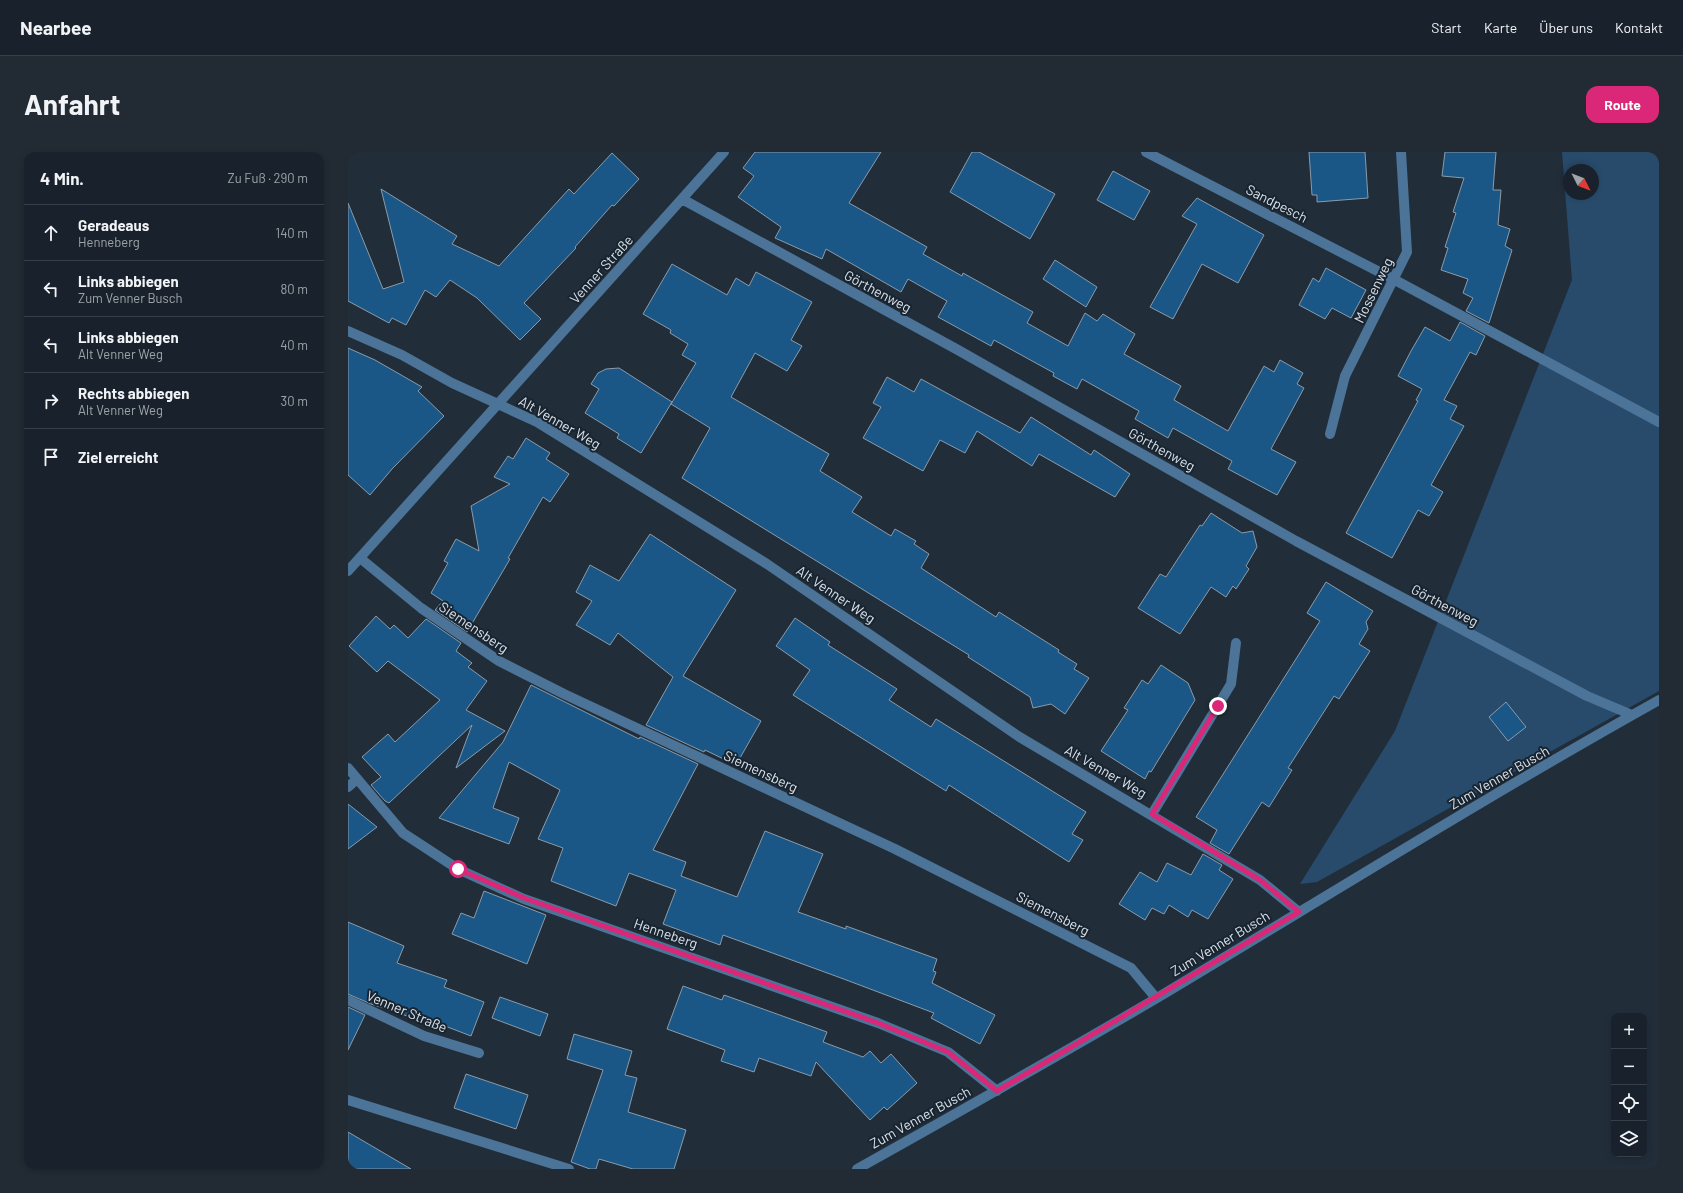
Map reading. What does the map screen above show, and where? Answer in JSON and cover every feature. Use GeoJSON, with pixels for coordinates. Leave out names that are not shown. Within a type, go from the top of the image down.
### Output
{"type":"FeatureCollection","features":[{"type":"Feature","properties":{"kind":"street","name":"Venner Straße"},"geometry":{"type":"LineString","coordinates":[[348,571],[500,404],[724,152]]}},
{"type":"Feature","properties":{"kind":"street","name":"Sandpesch"},"geometry":{"type":"LineString","coordinates":[[1146,152],[1394,280],[1659,422]]}},
{"type":"Feature","properties":{"kind":"street","name":"Mossenweg"},"geometry":{"type":"LineString","coordinates":[[1330,434],[1346,376],[1407,252],[1401,152]]}},
{"type":"Feature","properties":{"kind":"street","name":"Görthenweg"},"geometry":{"type":"LineString","coordinates":[[682,199],[706,214],[958,350],[1296,541],[1587,696],[1632,716]]}},
{"type":"Feature","properties":{"kind":"street"},"geometry":{"type":"LineString","coordinates":[[348,331],[402,355],[452,383],[500,404]]}},
{"type":"Feature","properties":{"kind":"street","name":"Alt Venner Weg"},"geometry":{"type":"LineString","coordinates":[[500,404],[537,422],[767,564],[1018,736],[1152,814],[1260,880],[1299,912]]}},
{"type":"Feature","properties":{"kind":"street","name":"Siemensberg"},"geometry":{"type":"LineString","coordinates":[[360,558],[421,608],[499,661],[564,694],[895,849],[1131,968],[1156,998]]}},
{"type":"Feature","properties":{"kind":"street","name":"Alt Venner Weg"},"geometry":{"type":"LineString","coordinates":[[1152,814],[1231,684],[1236,643]]}},
{"type":"Feature","properties":{"kind":"street","name":"Zum Venner Busch"},"geometry":{"type":"LineString","coordinates":[[857,1169],[997,1091],[1659,700]]}},
{"type":"Feature","properties":{"kind":"street","name":"Henneberg"},"geometry":{"type":"LineString","coordinates":[[348,768],[404,833],[458,869],[524,898],[878,1023],[948,1052],[997,1091]]}},
{"type":"Feature","properties":{"kind":"street"},"geometry":{"type":"LineString","coordinates":[[348,786],[357,779]]}},
{"type":"Feature","properties":{"kind":"street","name":"Venner Straße"},"geometry":{"type":"LineString","coordinates":[[348,1000],[424,1036],[479,1053]]}},
{"type":"Feature","properties":{"kind":"street"},"geometry":{"type":"LineString","coordinates":[[348,1100],[569,1169]]}},
{"type":"Feature","properties":{"kind":"shaded area"},"geometry":{"type":"Polygon","coordinates":[[[1562,152],[1659,152],[1659,691],[1317,882],[1300,884],[1395,731],[1572,280],[1566,200],[1599,200],[1599,164],[1563,165],[1562,152]]]}},
{"type":"Feature","properties":{"kind":"building"},"geometry":{"type":"Polygon","coordinates":[[[755,152],[881,152],[849,203],[927,247],[923,254],[962,276],[963,273],[1033,312],[1027,323],[1068,346],[1085,313],[1097,321],[1103,314],[1135,334],[1124,354],[1181,386],[1174,400],[1228,431],[1264,366],[1274,372],[1280,360],[1303,373],[1297,384],[1304,388],[1271,449],[1296,462],[1277,495],[1228,469],[1232,461],[1173,428],[1168,438],[1135,419],[1139,411],[1082,379],[1077,389],[1053,376],[1054,373],[994,340],[991,346],[938,317],[947,301],[908,279],[901,292],[826,249],[822,259],[775,238],[781,227],[738,197],[754,176],[743,168],[755,152]]]}},
{"type":"Feature","properties":{"kind":"building"},"geometry":{"type":"Polygon","coordinates":[[[972,152],[979,152],[1055,194],[1030,239],[950,192],[972,152]]]}},
{"type":"Feature","properties":{"kind":"building"},"geometry":{"type":"Polygon","coordinates":[[[1309,152],[1365,152],[1368,198],[1317,202],[1317,195],[1312,195],[1309,152]]]}},
{"type":"Feature","properties":{"kind":"building"},"geometry":{"type":"Polygon","coordinates":[[[1445,152],[1496,152],[1493,190],[1501,190],[1498,225],[1510,229],[1505,246],[1512,250],[1489,323],[1466,311],[1473,298],[1463,293],[1468,279],[1441,270],[1448,248],[1445,247],[1456,213],[1453,212],[1464,178],[1442,176],[1445,152]]]}},
{"type":"Feature","properties":{"kind":"building"},"geometry":{"type":"Polygon","coordinates":[[[612,153],[639,179],[614,206],[612,205],[575,247],[576,248],[524,303],[541,319],[520,340],[477,298],[450,280],[436,297],[425,290],[406,325],[392,318],[389,323],[348,301],[348,203],[383,289],[404,282],[381,189],[457,236],[452,244],[499,266],[569,189],[574,194],[612,153]]]}},
{"type":"Feature","properties":{"kind":"building"},"geometry":{"type":"Polygon","coordinates":[[[1113,171],[1150,191],[1134,220],[1097,200],[1113,171]]]}},
{"type":"Feature","properties":{"kind":"building"},"geometry":{"type":"Polygon","coordinates":[[[1197,198],[1264,235],[1238,283],[1202,264],[1173,319],[1150,307],[1197,224],[1182,216],[1197,198]]]}},
{"type":"Feature","properties":{"kind":"building"},"geometry":{"type":"Polygon","coordinates":[[[1055,260],[1097,287],[1086,307],[1043,279],[1055,260]]]}},
{"type":"Feature","properties":{"kind":"building"},"geometry":{"type":"Polygon","coordinates":[[[672,264],[727,295],[736,278],[749,286],[756,272],[812,302],[791,340],[802,346],[787,371],[755,353],[731,397],[829,454],[820,471],[862,497],[852,512],[891,536],[895,529],[916,541],[914,544],[929,554],[921,568],[996,617],[999,612],[1059,650],[1058,652],[1077,664],[1074,669],[1089,678],[1065,714],[1051,704],[1033,708],[1030,697],[968,657],[969,655],[682,478],[710,428],[671,404],[696,363],[682,355],[688,344],[670,333],[671,330],[643,314],[672,264]]]}},
{"type":"Feature","properties":{"kind":"building"},"geometry":{"type":"Polygon","coordinates":[[[1326,268],[1366,290],[1351,318],[1332,308],[1325,319],[1299,305],[1313,278],[1319,282],[1326,268]]]}},
{"type":"Feature","properties":{"kind":"building"},"geometry":{"type":"Polygon","coordinates":[[[1460,322],[1485,336],[1476,355],[1470,352],[1444,400],[1457,406],[1450,419],[1464,426],[1431,485],[1443,492],[1429,516],[1418,510],[1392,558],[1346,533],[1418,401],[1416,400],[1422,389],[1398,376],[1411,351],[1425,327],[1450,341],[1460,322]]]}},
{"type":"Feature","properties":{"kind":"building"},"geometry":{"type":"Polygon","coordinates":[[[348,348],[375,360],[422,387],[418,391],[444,416],[392,469],[370,495],[348,475],[348,348]]]}},
{"type":"Feature","properties":{"kind":"building"},"geometry":{"type":"Polygon","coordinates":[[[619,368],[672,402],[641,453],[617,438],[619,434],[585,413],[599,389],[591,384],[598,373],[606,369],[619,368]]]}},
{"type":"Feature","properties":{"kind":"building"},"geometry":{"type":"Polygon","coordinates":[[[887,377],[914,392],[921,379],[1020,433],[1031,417],[1091,455],[1094,450],[1130,474],[1115,497],[1039,454],[1032,466],[977,431],[965,453],[940,440],[923,471],[863,438],[881,407],[873,403],[887,377]]]}},
{"type":"Feature","properties":{"kind":"building"},"geometry":{"type":"Polygon","coordinates":[[[526,438],[550,453],[546,459],[569,474],[550,502],[543,497],[508,558],[510,559],[467,632],[435,610],[443,601],[431,593],[448,563],[444,561],[456,539],[479,551],[471,506],[510,484],[494,477],[508,456],[513,459],[526,438]]]}},
{"type":"Feature","properties":{"kind":"building"},"geometry":{"type":"Polygon","coordinates":[[[1211,513],[1242,533],[1253,531],[1257,547],[1246,566],[1249,569],[1236,589],[1233,586],[1226,597],[1211,587],[1180,634],[1138,608],[1160,574],[1166,577],[1200,525],[1202,526],[1211,513]]]}},
{"type":"Feature","properties":{"kind":"building"},"geometry":{"type":"Polygon","coordinates":[[[650,534],[736,590],[683,676],[761,721],[736,765],[646,725],[673,677],[618,633],[610,645],[576,625],[592,601],[576,592],[590,565],[619,581],[650,534]]]}},
{"type":"Feature","properties":{"kind":"building"},"geometry":{"type":"Polygon","coordinates":[[[1326,582],[1373,611],[1366,622],[1368,629],[1359,644],[1370,651],[1339,699],[1334,696],[1288,768],[1292,770],[1269,807],[1262,802],[1229,854],[1210,843],[1217,830],[1196,817],[1320,621],[1307,613],[1326,582]]]}},
{"type":"Feature","properties":{"kind":"building"},"geometry":{"type":"Polygon","coordinates":[[[376,616],[390,629],[394,625],[408,638],[426,619],[461,643],[456,651],[472,663],[468,667],[487,681],[466,710],[505,731],[456,768],[472,725],[389,803],[385,801],[371,785],[381,777],[362,757],[388,734],[395,742],[440,700],[388,661],[377,672],[349,646],[376,616]]]}},
{"type":"Feature","properties":{"kind":"building"},"geometry":{"type":"Polygon","coordinates":[[[795,618],[830,642],[828,645],[897,689],[889,700],[931,727],[936,719],[1086,812],[1072,834],[1083,840],[1069,862],[949,785],[946,791],[793,695],[810,670],[776,646],[795,618]]]}},
{"type":"Feature","properties":{"kind":"building"},"geometry":{"type":"Polygon","coordinates":[[[1161,665],[1188,683],[1195,700],[1151,772],[1149,771],[1145,779],[1101,751],[1128,710],[1124,708],[1142,680],[1148,684],[1161,665]]]}},
{"type":"Feature","properties":{"kind":"building"},"geometry":{"type":"Polygon","coordinates":[[[531,685],[639,739],[640,737],[698,764],[653,850],[686,862],[681,876],[737,897],[765,831],[823,854],[798,912],[846,929],[846,926],[937,959],[933,971],[936,972],[932,983],[995,1015],[980,1044],[931,1018],[934,1013],[723,935],[720,945],[663,924],[676,890],[629,873],[616,906],[551,881],[563,848],[538,839],[560,790],[509,762],[493,808],[519,818],[509,844],[439,818],[503,742],[531,685]]]}},
{"type":"Feature","properties":{"kind":"building"},"geometry":{"type":"Polygon","coordinates":[[[1506,702],[1526,727],[1508,741],[1489,717],[1506,702]]]}},
{"type":"Feature","properties":{"kind":"building"},"geometry":{"type":"Polygon","coordinates":[[[348,804],[377,827],[348,849],[348,804]]]}},
{"type":"Feature","properties":{"kind":"building"},"geometry":{"type":"Polygon","coordinates":[[[1203,854],[1222,865],[1219,870],[1233,879],[1208,919],[1192,910],[1188,917],[1169,905],[1164,914],[1152,908],[1145,920],[1119,904],[1140,872],[1157,882],[1167,863],[1191,875],[1203,854]]]}},
{"type":"Feature","properties":{"kind":"building"},"geometry":{"type":"Polygon","coordinates":[[[484,891],[546,915],[527,964],[452,934],[461,913],[474,918],[484,891]]]}},
{"type":"Feature","properties":{"kind":"building"},"geometry":{"type":"Polygon","coordinates":[[[348,922],[404,946],[397,963],[447,980],[444,987],[484,1002],[471,1036],[432,1021],[431,1024],[371,1004],[348,994],[348,922]]]}},
{"type":"Feature","properties":{"kind":"building"},"geometry":{"type":"Polygon","coordinates":[[[683,986],[722,1000],[724,995],[827,1032],[823,1042],[863,1057],[870,1051],[881,1063],[891,1054],[917,1083],[887,1110],[884,1107],[870,1120],[816,1062],[811,1076],[759,1058],[754,1072],[721,1061],[725,1050],[667,1029],[683,986]]]}},
{"type":"Feature","properties":{"kind":"building"},"geometry":{"type":"Polygon","coordinates":[[[500,997],[548,1014],[540,1036],[492,1018],[500,997]]]}},
{"type":"Feature","properties":{"kind":"building"},"geometry":{"type":"Polygon","coordinates":[[[348,1007],[365,1015],[348,1050],[348,1007]]]}},
{"type":"Feature","properties":{"kind":"building"},"geometry":{"type":"Polygon","coordinates":[[[574,1034],[632,1051],[625,1075],[637,1078],[628,1112],[686,1130],[674,1169],[633,1169],[599,1159],[596,1169],[590,1169],[571,1162],[603,1070],[567,1059],[574,1034]]]}},
{"type":"Feature","properties":{"kind":"building"},"geometry":{"type":"Polygon","coordinates":[[[466,1074],[528,1095],[516,1129],[454,1108],[466,1074]]]}},
{"type":"Feature","properties":{"kind":"building"},"geometry":{"type":"Polygon","coordinates":[[[348,1132],[411,1169],[348,1169],[348,1132]]]}},
{"type":"Feature","properties":{"kind":"route"},"geometry":{"type":"LineString","coordinates":[[458,869],[524,898],[878,1023],[948,1052],[997,1091],[1299,912],[1260,880],[1152,814],[1218,706]]}}]}
